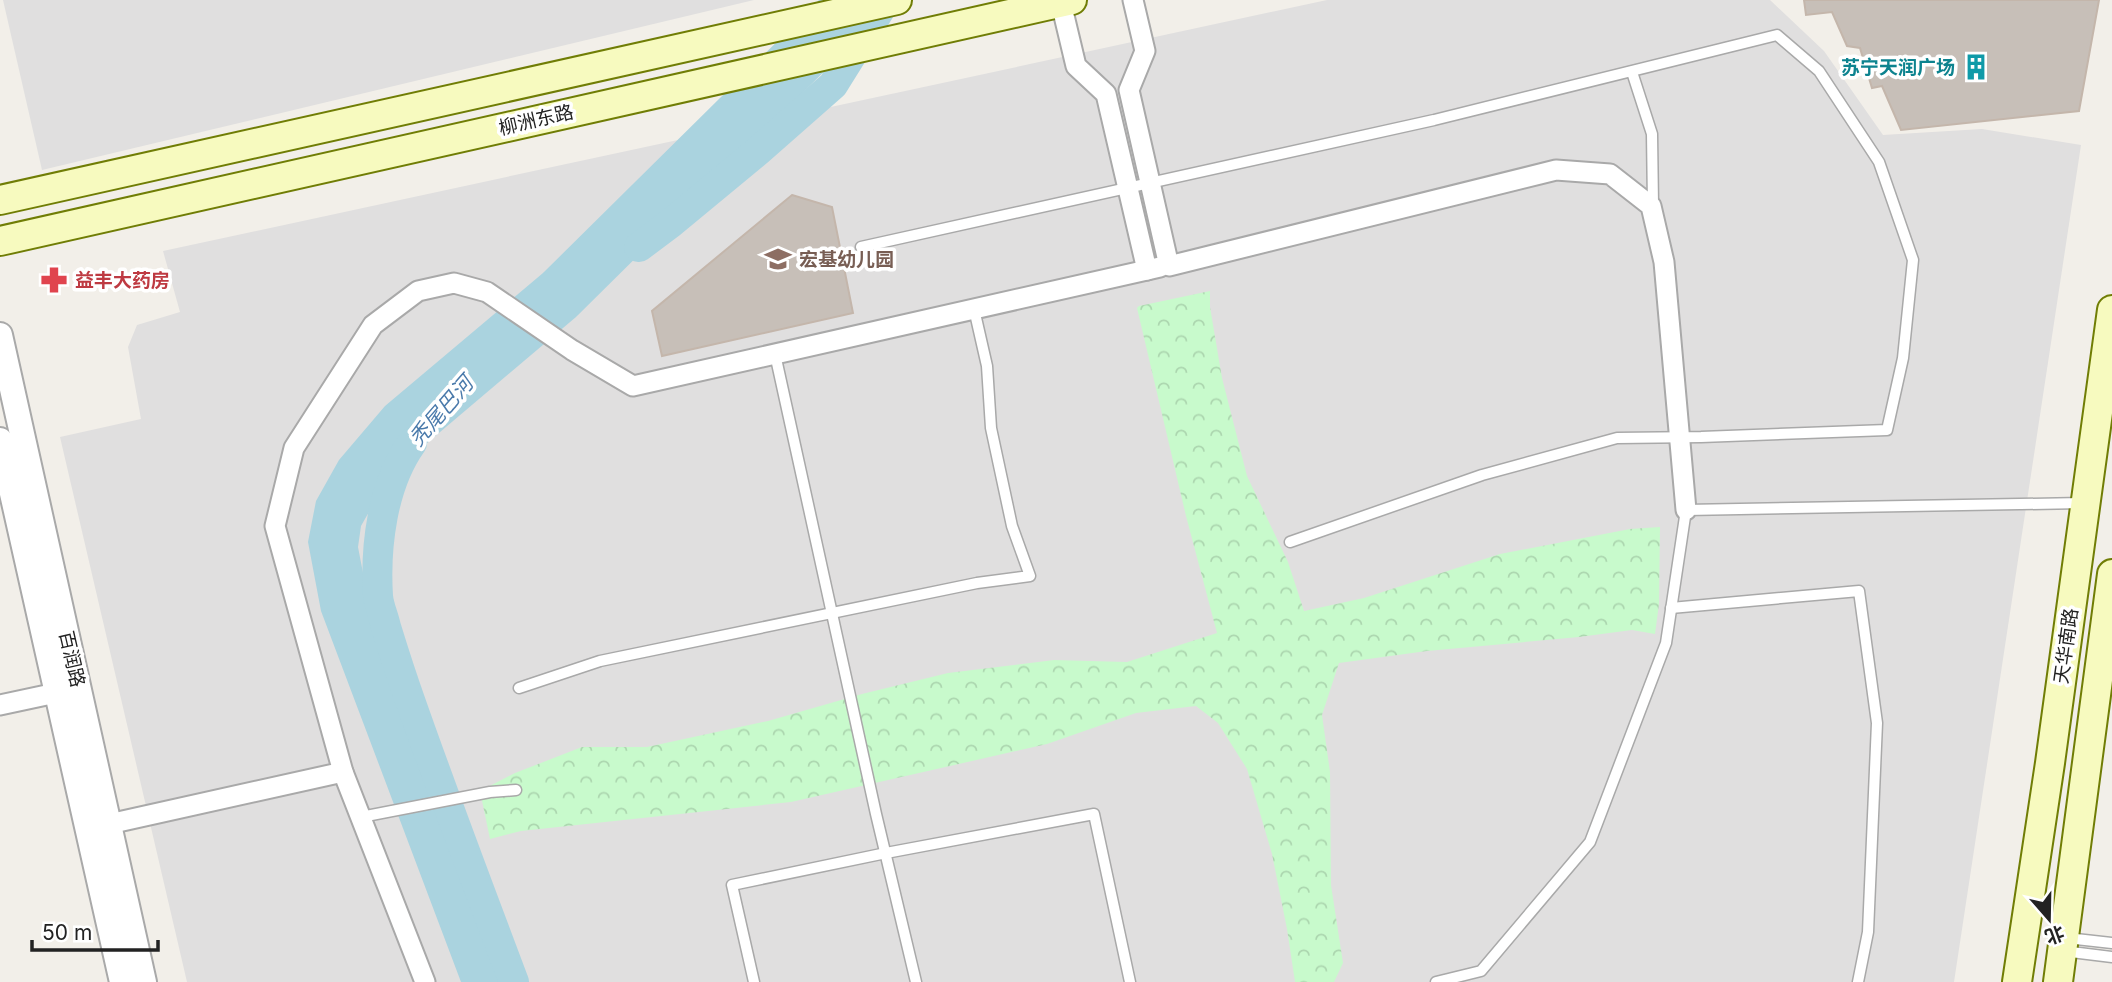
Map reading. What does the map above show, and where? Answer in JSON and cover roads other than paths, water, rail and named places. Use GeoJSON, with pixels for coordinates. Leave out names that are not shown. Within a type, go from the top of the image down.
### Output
{"type":"FeatureCollection","features":[{"type":"Feature","properties":{"kind":"main road","name":"柳洲东路"},"geometry":{"type":"LineString","coordinates":[[0,200],[897,0]]}},
{"type":"Feature","properties":{"kind":"main road","name":"柳洲东路"},"geometry":{"type":"LineString","coordinates":[[0,241],[1066,1]]}},
{"type":"Feature","properties":{"kind":"main road","name":"天华南路"},"geometry":{"type":"LineString","coordinates":[[2017,982],[2112,310]]}},
{"type":"Feature","properties":{"kind":"main road","name":"天华南路"},"geometry":{"type":"LineString","coordinates":[[2058,982],[2112,574]]}},
{"type":"Feature","properties":{"kind":"street"},"geometry":{"type":"LineString","coordinates":[[1133,0],[1145,51],[1129,90],[1169,266]]}},
{"type":"Feature","properties":{"kind":"street"},"geometry":{"type":"LineString","coordinates":[[1066,1],[1076,66],[1106,94],[1147,270]]}},
{"type":"Feature","properties":{"kind":"street"},"geometry":{"type":"LineString","coordinates":[[425,982],[344,772],[275,526],[294,448],[373,325],[418,291],[454,283],[487,292],[572,350],[633,386],[1169,266],[1556,170],[1610,174],[1651,205],[1664,262],[1686,510]]}},
{"type":"Feature","properties":{"kind":"street","name":"百润路"},"geometry":{"type":"LineString","coordinates":[[0,335],[122,982]]}},
{"type":"Feature","properties":{"kind":"street","name":"百润路"},"geometry":{"type":"LineString","coordinates":[[0,440],[68,690],[109,824],[144,982]]}},
{"type":"Feature","properties":{"kind":"street"},"geometry":{"type":"LineString","coordinates":[[0,705],[68,690]]}},
{"type":"Feature","properties":{"kind":"street"},"geometry":{"type":"LineString","coordinates":[[109,824],[344,772]]}},
{"type":"Feature","properties":{"kind":"lane"},"geometry":{"type":"LineString","coordinates":[[861,247],[1434,120],[1777,35],[1819,71],[1879,162],[1913,260],[1903,358],[1887,430],[1617,438],[1482,475],[1290,542]]}},
{"type":"Feature","properties":{"kind":"lane"},"geometry":{"type":"LineString","coordinates":[[1632,72],[1653,134],[1653,216]]}},
{"type":"Feature","properties":{"kind":"lane"},"geometry":{"type":"LineString","coordinates":[[519,688],[600,661],[977,583],[1030,576],[1012,526],[991,428],[987,366],[974,309]]}},
{"type":"Feature","properties":{"kind":"lane"},"geometry":{"type":"LineString","coordinates":[[775,354],[916,982]]}},
{"type":"Feature","properties":{"kind":"lane"},"geometry":{"type":"LineString","coordinates":[[1436,982],[1481,971],[1590,842],[1666,643],[1686,510],[2085,503]]}},
{"type":"Feature","properties":{"kind":"lane"},"geometry":{"type":"LineString","coordinates":[[1671,608],[1859,591],[1877,723],[1868,932],[1858,982]]}},
{"type":"Feature","properties":{"kind":"lane"},"geometry":{"type":"LineString","coordinates":[[361,817],[490,792],[516,790]]}},
{"type":"Feature","properties":{"kind":"lane"},"geometry":{"type":"LineString","coordinates":[[754,982],[732,885],[1094,814],[1130,982]]}},
{"type":"Feature","properties":{"kind":"lane"},"geometry":{"type":"LineString","coordinates":[[2063,944],[2112,943]]}},
{"type":"Feature","properties":{"kind":"lane"},"geometry":{"type":"LineString","coordinates":[[2063,944],[2112,957]]}},
{"type":"Feature","properties":{"kind":"water"},"geometry":{"type":"Polygon","coordinates":[[[819,0],[882,0],[851,45],[576,317],[420,449],[378,496],[361,526],[358,547],[368,599],[512,982],[461,982],[321,611],[308,542],[316,501],[339,460],[385,406],[543,273],[819,0]]]}},
{"type":"Feature","properties":{"kind":"waterway","name":"秃尾巴河"},"geometry":{"type":"LineString","coordinates":[[639,247],[758,151],[833,85],[886,0]]}},
{"type":"Feature","properties":{"kind":"waterway","name":"秃尾巴河"},"geometry":{"type":"LineString","coordinates":[[412,443],[387,497],[378,557],[379,600],[423,738],[514,982]]}},
{"type":"Feature","properties":{"kind":"place","name":"苏宁天润广场"},"geometry":{"type":"Point","coordinates":[1976,67]}},
{"type":"Feature","properties":{"kind":"place","name":"宏基幼儿园"},"geometry":{"type":"Point","coordinates":[778,259]}},
{"type":"Feature","properties":{"kind":"place","name":"益丰大药房"},"geometry":{"type":"Point","coordinates":[54,280]}}]}
